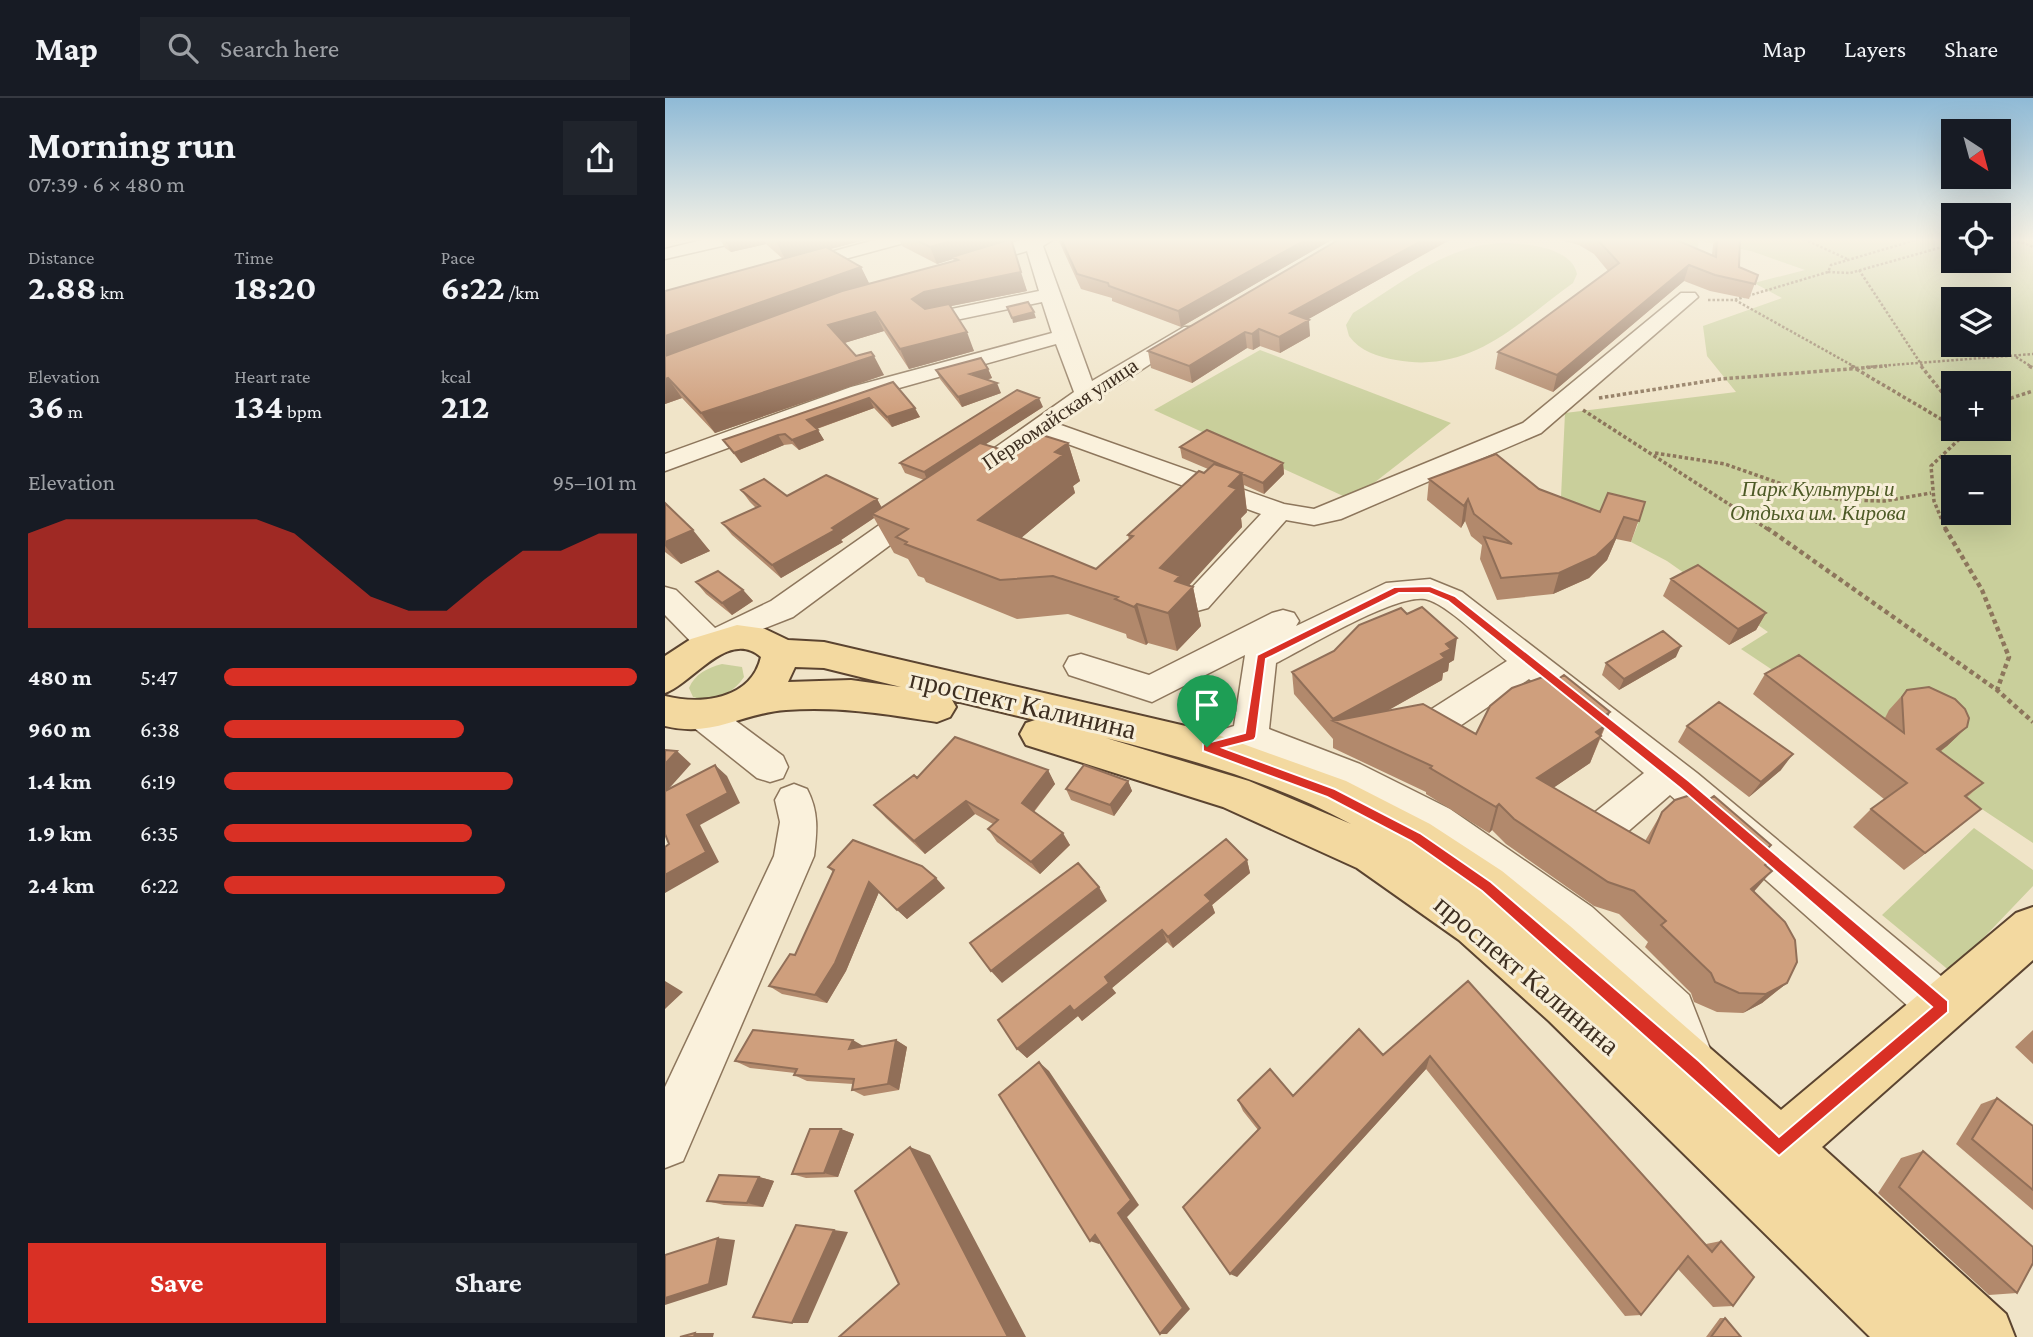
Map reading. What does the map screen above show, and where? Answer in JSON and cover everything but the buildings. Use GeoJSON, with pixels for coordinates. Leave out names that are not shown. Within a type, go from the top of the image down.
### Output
{"type":"FeatureCollection","features":[{"type":"Feature","properties":{"kind":"main road","name":"проспект Калинина"},"geometry":{"type":"LineString","coordinates":[[683,659],[735,638],[756,637],[771,642],[781,631],[824,656],[1229,742],[1331,793],[1415,837],[1506,902],[1694,1067],[1983,1337]]}},
{"type":"Feature","properties":{"kind":"main road"},"geometry":{"type":"LineString","coordinates":[[717,714],[752,698],[770,682],[779,667],[781,631]]}},
{"type":"Feature","properties":{"kind":"main road","name":"проспект Калинина"},"geometry":{"type":"LineString","coordinates":[[665,710],[681,717],[717,714],[783,696],[837,694],[927,704],[1082,745],[1234,793],[1373,854],[1476,925],[1566,1003],[1916,1337]]}},
{"type":"Feature","properties":{"kind":"main road"},"geometry":{"type":"LineString","coordinates":[[1779,1148],[2033,929]]}},
{"type":"Feature","properties":{"kind":"street"},"geometry":{"type":"LineString","coordinates":[[932,319],[1041,297]]}},
{"type":"Feature","properties":{"kind":"street"},"geometry":{"type":"LineString","coordinates":[[1051,297],[1063,336],[1087,394]]}},
{"type":"Feature","properties":{"kind":"street"},"geometry":{"type":"LineString","coordinates":[[1040,426],[1279,512],[1314,517],[1331,513],[1532,428],[1696,298]]}},
{"type":"Feature","properties":{"kind":"street","name":"Первомайская улица"},"geometry":{"type":"LineString","coordinates":[[781,631],[832,570],[1087,394],[1211,320]]}},
{"type":"Feature","properties":{"kind":"street"},"geometry":{"type":"LineString","coordinates":[[665,463],[859,392],[1063,336]]}},
{"type":"Feature","properties":{"kind":"street"},"geometry":{"type":"LineString","coordinates":[[1197,601],[1279,512]]}},
{"type":"Feature","properties":{"kind":"street"},"geometry":{"type":"LineString","coordinates":[[1081,666],[1152,689],[1374,574],[1402,565],[1426,570],[1444,581],[1451,598]]}},
{"type":"Feature","properties":{"kind":"street"},"geometry":{"type":"LineString","coordinates":[[1229,742],[1261,657],[1397,590],[1430,589],[1451,598],[1670,773],[1943,1007]]}},
{"type":"Feature","properties":{"kind":"street"},"geometry":{"type":"LineString","coordinates":[[665,597],[683,659]]}},
{"type":"Feature","properties":{"kind":"street"},"geometry":{"type":"LineString","coordinates":[[1439,722],[1531,662]]}},
{"type":"Feature","properties":{"kind":"street"},"geometry":{"type":"LineString","coordinates":[[665,1143],[794,856],[799,822],[782,784],[717,714]]}},
{"type":"Feature","properties":{"kind":"street"},"geometry":{"type":"LineString","coordinates":[[1602,829],[1670,773]]}},
{"type":"Feature","properties":{"kind":"path"},"geometry":{"type":"LineString","coordinates":[[1696,298],[1734,300],[1745,297]]}},
{"type":"Feature","properties":{"kind":"path"},"geometry":{"type":"LineString","coordinates":[[1876,297],[1920,364],[1941,391]]}},
{"type":"Feature","properties":{"kind":"path"},"geometry":{"type":"LineString","coordinates":[[1734,300],[1941,416]]}},
{"type":"Feature","properties":{"kind":"path"},"geometry":{"type":"LineString","coordinates":[[1595,398],[1721,379],[1862,370],[2033,354]]}},
{"type":"Feature","properties":{"kind":"path"},"geometry":{"type":"LineString","coordinates":[[2014,356],[2033,368]]}},
{"type":"Feature","properties":{"kind":"path"},"geometry":{"type":"LineString","coordinates":[[2011,398],[2033,391]]}},
{"type":"Feature","properties":{"kind":"path"},"geometry":{"type":"LineString","coordinates":[[1581,408],[1737,508],[1997,690],[2033,722]]}},
{"type":"Feature","properties":{"kind":"path"},"geometry":{"type":"LineString","coordinates":[[1960,441],[1931,466],[1931,493],[1944,528],[1978,583],[2009,657],[1997,690]]}},
{"type":"Feature","properties":{"kind":"path"},"geometry":{"type":"LineString","coordinates":[[1651,453],[1725,464],[1813,495],[1843,500],[1884,500],[1931,493]]}},
{"type":"Feature","properties":{"kind":"green space"},"geometry":{"type":"Polygon","coordinates":[[[1378,297],[1555,297],[1492,342],[1448,360],[1423,362],[1376,355],[1358,346],[1349,336],[1346,325],[1353,313],[1378,297]]]}},
{"type":"Feature","properties":{"kind":"green space","name":"Парк Культуры и Отдыха им. Кирова"},"geometry":{"type":"Polygon","coordinates":[[[1780,297],[1941,297],[1941,357],[2011,357],[2011,297],[2033,297],[2033,843],[1741,649],[1768,632],[1667,561],[1631,542],[1638,524],[1601,514],[1561,497],[1565,413],[1736,392],[1707,356],[1703,326],[1782,298],[1780,297]]]}},
{"type":"Feature","properties":{"kind":"green space"},"geometry":{"type":"Polygon","coordinates":[[[1260,350],[1451,423],[1352,500],[1154,410],[1260,350]]]}},
{"type":"Feature","properties":{"kind":"green space"},"geometry":{"type":"Polygon","coordinates":[[[722,664],[742,667],[744,677],[728,693],[721,696],[707,699],[693,697],[689,688],[698,675],[722,664]]]}},
{"type":"Feature","properties":{"kind":"green space"},"geometry":{"type":"Polygon","coordinates":[[[1974,828],[2033,870],[2033,886],[1951,972],[1882,915],[1974,828]]]}},
{"type":"Feature","properties":{"kind":"route"},"geometry":{"type":"LineString","coordinates":[[1430,589],[1451,598],[1684,784],[1943,1007],[1779,1148],[1694,1067],[1486,886],[1415,837],[1331,793],[1207,747],[1250,737],[1261,657],[1397,590],[1430,589]]}}]}
